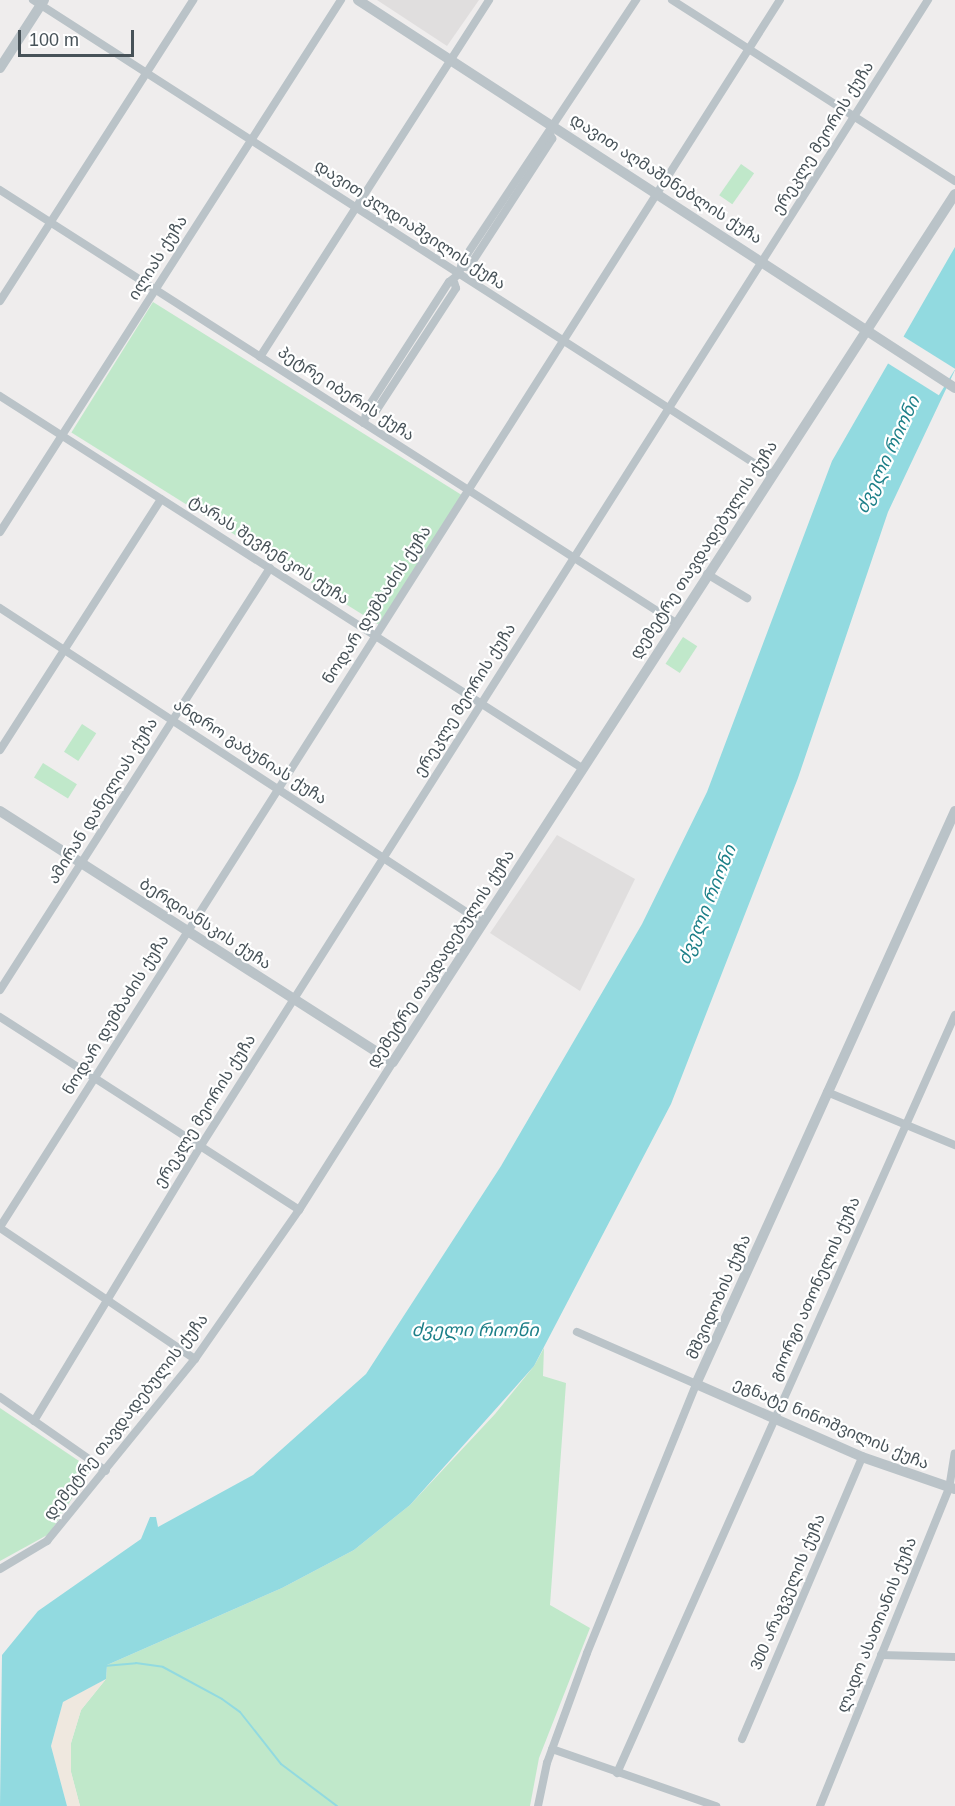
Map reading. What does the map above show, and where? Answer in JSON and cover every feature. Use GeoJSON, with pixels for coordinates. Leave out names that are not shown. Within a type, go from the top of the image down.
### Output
{"type":"FeatureCollection","features":[{"type":"Feature","properties":{"kind":"street"},"geometry":{"type":"LineString","coordinates":[[0,301],[194,0]]}},
{"type":"Feature","properties":{"kind":"street","name":"ილიას ქუჩა"},"geometry":{"type":"LineString","coordinates":[[0,532],[341,0]]}},
{"type":"Feature","properties":{"kind":"street","name":"დავით აღმაშენებლის ქუჩა"},"geometry":{"type":"LineString","coordinates":[[358,0],[451,59],[553,130],[658,192],[763,260],[882,342],[955,388]]}},
{"type":"Feature","properties":{"kind":"street"},"geometry":{"type":"LineString","coordinates":[[260,357],[489,0]]}},
{"type":"Feature","properties":{"kind":"street"},"geometry":{"type":"LineString","coordinates":[[366,419],[367,409],[449,282],[459,275],[462,262],[468,252],[543,136],[553,130],[636,0]]}},
{"type":"Feature","properties":{"kind":"street"},"geometry":{"type":"LineString","coordinates":[[672,0],[955,181]]}},
{"type":"Feature","properties":{"kind":"street","name":"ნოდარ დუმბაძის ქუჩა"},"geometry":{"type":"LineString","coordinates":[[0,1227],[780,0]]}},
{"type":"Feature","properties":{"kind":"street","name":"ერეკლე მეორის ქუჩა"},"geometry":{"type":"LineString","coordinates":[[34,1421],[200,1147],[928,0]]}},
{"type":"Feature","properties":{"kind":"street"},"geometry":{"type":"LineString","coordinates":[[0,68],[39,2]]}},
{"type":"Feature","properties":{"kind":"street","name":"დავით კლდიაშვილის ქუჩა"},"geometry":{"type":"LineString","coordinates":[[39,2],[146,74],[771,474]]}},
{"type":"Feature","properties":{"kind":"street","name":"პეტრე იბერის ქუჩა"},"geometry":{"type":"LineString","coordinates":[[0,190],[260,357],[366,419],[468,490],[676,623]]}},
{"type":"Feature","properties":{"kind":"street","name":"დემეტრე თავდადებულის ქუჩა"},"geometry":{"type":"LineString","coordinates":[[0,1569],[47,1541],[195,1359],[298,1210],[771,474],[955,194]]}},
{"type":"Feature","properties":{"kind":"street","name":"ტარას შევჩენკოს ქუჩა"},"geometry":{"type":"LineString","coordinates":[[0,396],[582,768]]}},
{"type":"Feature","properties":{"kind":"street"},"geometry":{"type":"LineString","coordinates":[[0,750],[161,499]]}},
{"type":"Feature","properties":{"kind":"street","name":"ამირან დანელიას ქუჩა"},"geometry":{"type":"LineString","coordinates":[[0,990],[270,568]]}},
{"type":"Feature","properties":{"kind":"street"},"geometry":{"type":"LineString","coordinates":[[707,574],[747,598]]}},
{"type":"Feature","properties":{"kind":"street","name":"ანდრო გაბუნიას ქუჩა"},"geometry":{"type":"LineString","coordinates":[[0,608],[483,922]]}},
{"type":"Feature","properties":{"kind":"street","name":"ბერდიანსკის ქუჩა"},"geometry":{"type":"LineString","coordinates":[[0,810],[393,1062]]}},
{"type":"Feature","properties":{"kind":"street","name":"მშვიდობის ქუჩა"},"geometry":{"type":"LineString","coordinates":[[538,1806],[552,1749],[696,1384],[955,811]]}},
{"type":"Feature","properties":{"kind":"street","name":"გიორგი ათონელის ქუჩა"},"geometry":{"type":"LineString","coordinates":[[617,1773],[955,1015]]}},
{"type":"Feature","properties":{"kind":"street"},"geometry":{"type":"LineString","coordinates":[[0,1017],[298,1210]]}},
{"type":"Feature","properties":{"kind":"street"},"geometry":{"type":"LineString","coordinates":[[827,1092],[955,1145]]}},
{"type":"Feature","properties":{"kind":"street"},"geometry":{"type":"LineString","coordinates":[[0,1227],[195,1359]]}},
{"type":"Feature","properties":{"kind":"street"},"geometry":{"type":"LineString","coordinates":[[577,1332],[696,1384]]}},
{"type":"Feature","properties":{"kind":"street","name":"ეგნატე ნინოშვილის ქუჩა"},"geometry":{"type":"LineString","coordinates":[[696,1384],[862,1457],[952,1489]]}},
{"type":"Feature","properties":{"kind":"street"},"geometry":{"type":"LineString","coordinates":[[0,1397],[106,1471]]}},
{"type":"Feature","properties":{"kind":"street","name":"ლადო ასათიანის ქუჩა"},"geometry":{"type":"LineString","coordinates":[[820,1806],[952,1489],[955,1454]]}},
{"type":"Feature","properties":{"kind":"street","name":"300 არაგველის ქუჩა"},"geometry":{"type":"LineString","coordinates":[[742,1739],[862,1457]]}},
{"type":"Feature","properties":{"kind":"street"},"geometry":{"type":"LineString","coordinates":[[881,1656],[955,1657]]}},
{"type":"Feature","properties":{"kind":"street"},"geometry":{"type":"LineString","coordinates":[[552,1749],[716,1806]]}},
{"type":"Feature","properties":{"kind":"shaded area"},"geometry":{"type":"Polygon","coordinates":[[[377,0],[479,0],[447,46],[377,0]]]}},
{"type":"Feature","properties":{"kind":"shaded area"},"geometry":{"type":"Polygon","coordinates":[[[557,835],[635,879],[580,991],[490,933],[557,835]]]}},
{"type":"Feature","properties":{"kind":"green space"},"geometry":{"type":"Polygon","coordinates":[[[741,164],[754,173],[732,204],[719,195],[741,164]]]}},
{"type":"Feature","properties":{"kind":"green space"},"geometry":{"type":"Polygon","coordinates":[[[153,302],[462,495],[380,625],[71,433],[153,302]]]}},
{"type":"Feature","properties":{"kind":"green space"},"geometry":{"type":"Polygon","coordinates":[[[683,637],[697,646],[680,673],[666,664],[683,637]]]}},
{"type":"Feature","properties":{"kind":"green space"},"geometry":{"type":"Polygon","coordinates":[[[82,724],[96,733],[78,761],[64,752],[82,724]]]}},
{"type":"Feature","properties":{"kind":"green space"},"geometry":{"type":"Polygon","coordinates":[[[43,763],[77,784],[68,799],[34,777],[43,763]]]}},
{"type":"Feature","properties":{"kind":"green space"},"geometry":{"type":"Polygon","coordinates":[[[544,1348],[543,1376],[566,1383],[550,1605],[590,1628],[539,1758],[530,1806],[80,1806],[71,1772],[71,1743],[81,1710],[106,1679],[107,1665],[282,1588],[354,1550],[410,1505],[495,1414],[534,1366],[544,1348]]]}},
{"type":"Feature","properties":{"kind":"green space"},"geometry":{"type":"Polygon","coordinates":[[[0,1408],[91,1469],[49,1534],[0,1561],[0,1408]]]}},
{"type":"Feature","properties":{"kind":"sand"},"geometry":{"type":"Polygon","coordinates":[[[106,1679],[81,1710],[71,1743],[71,1772],[80,1806],[67,1806],[51,1746],[63,1702],[106,1679]]]}},
{"type":"Feature","properties":{"kind":"water","name":"ძველი რიონი"},"geometry":{"type":"Polygon","coordinates":[[[955,247],[955,370],[888,512],[798,778],[671,1104],[534,1366],[410,1505],[354,1550],[282,1588],[107,1665],[106,1679],[63,1702],[51,1746],[67,1806],[0,1806],[2,1655],[38,1611],[141,1539],[150,1517],[156,1517],[158,1527],[253,1475],[366,1374],[501,1166],[642,924],[707,792],[832,461],[955,247]]]}},
{"type":"Feature","properties":{"kind":"pier"},"geometry":{"type":"Polygon","coordinates":[[[901,335],[955,369],[939,395],[885,361],[901,335]]]}},
{"type":"Feature","properties":{"kind":"waterway"},"geometry":{"type":"LineString","coordinates":[[104,1666],[136,1663],[163,1667],[222,1699],[240,1712],[281,1764],[337,1806]]}}]}
